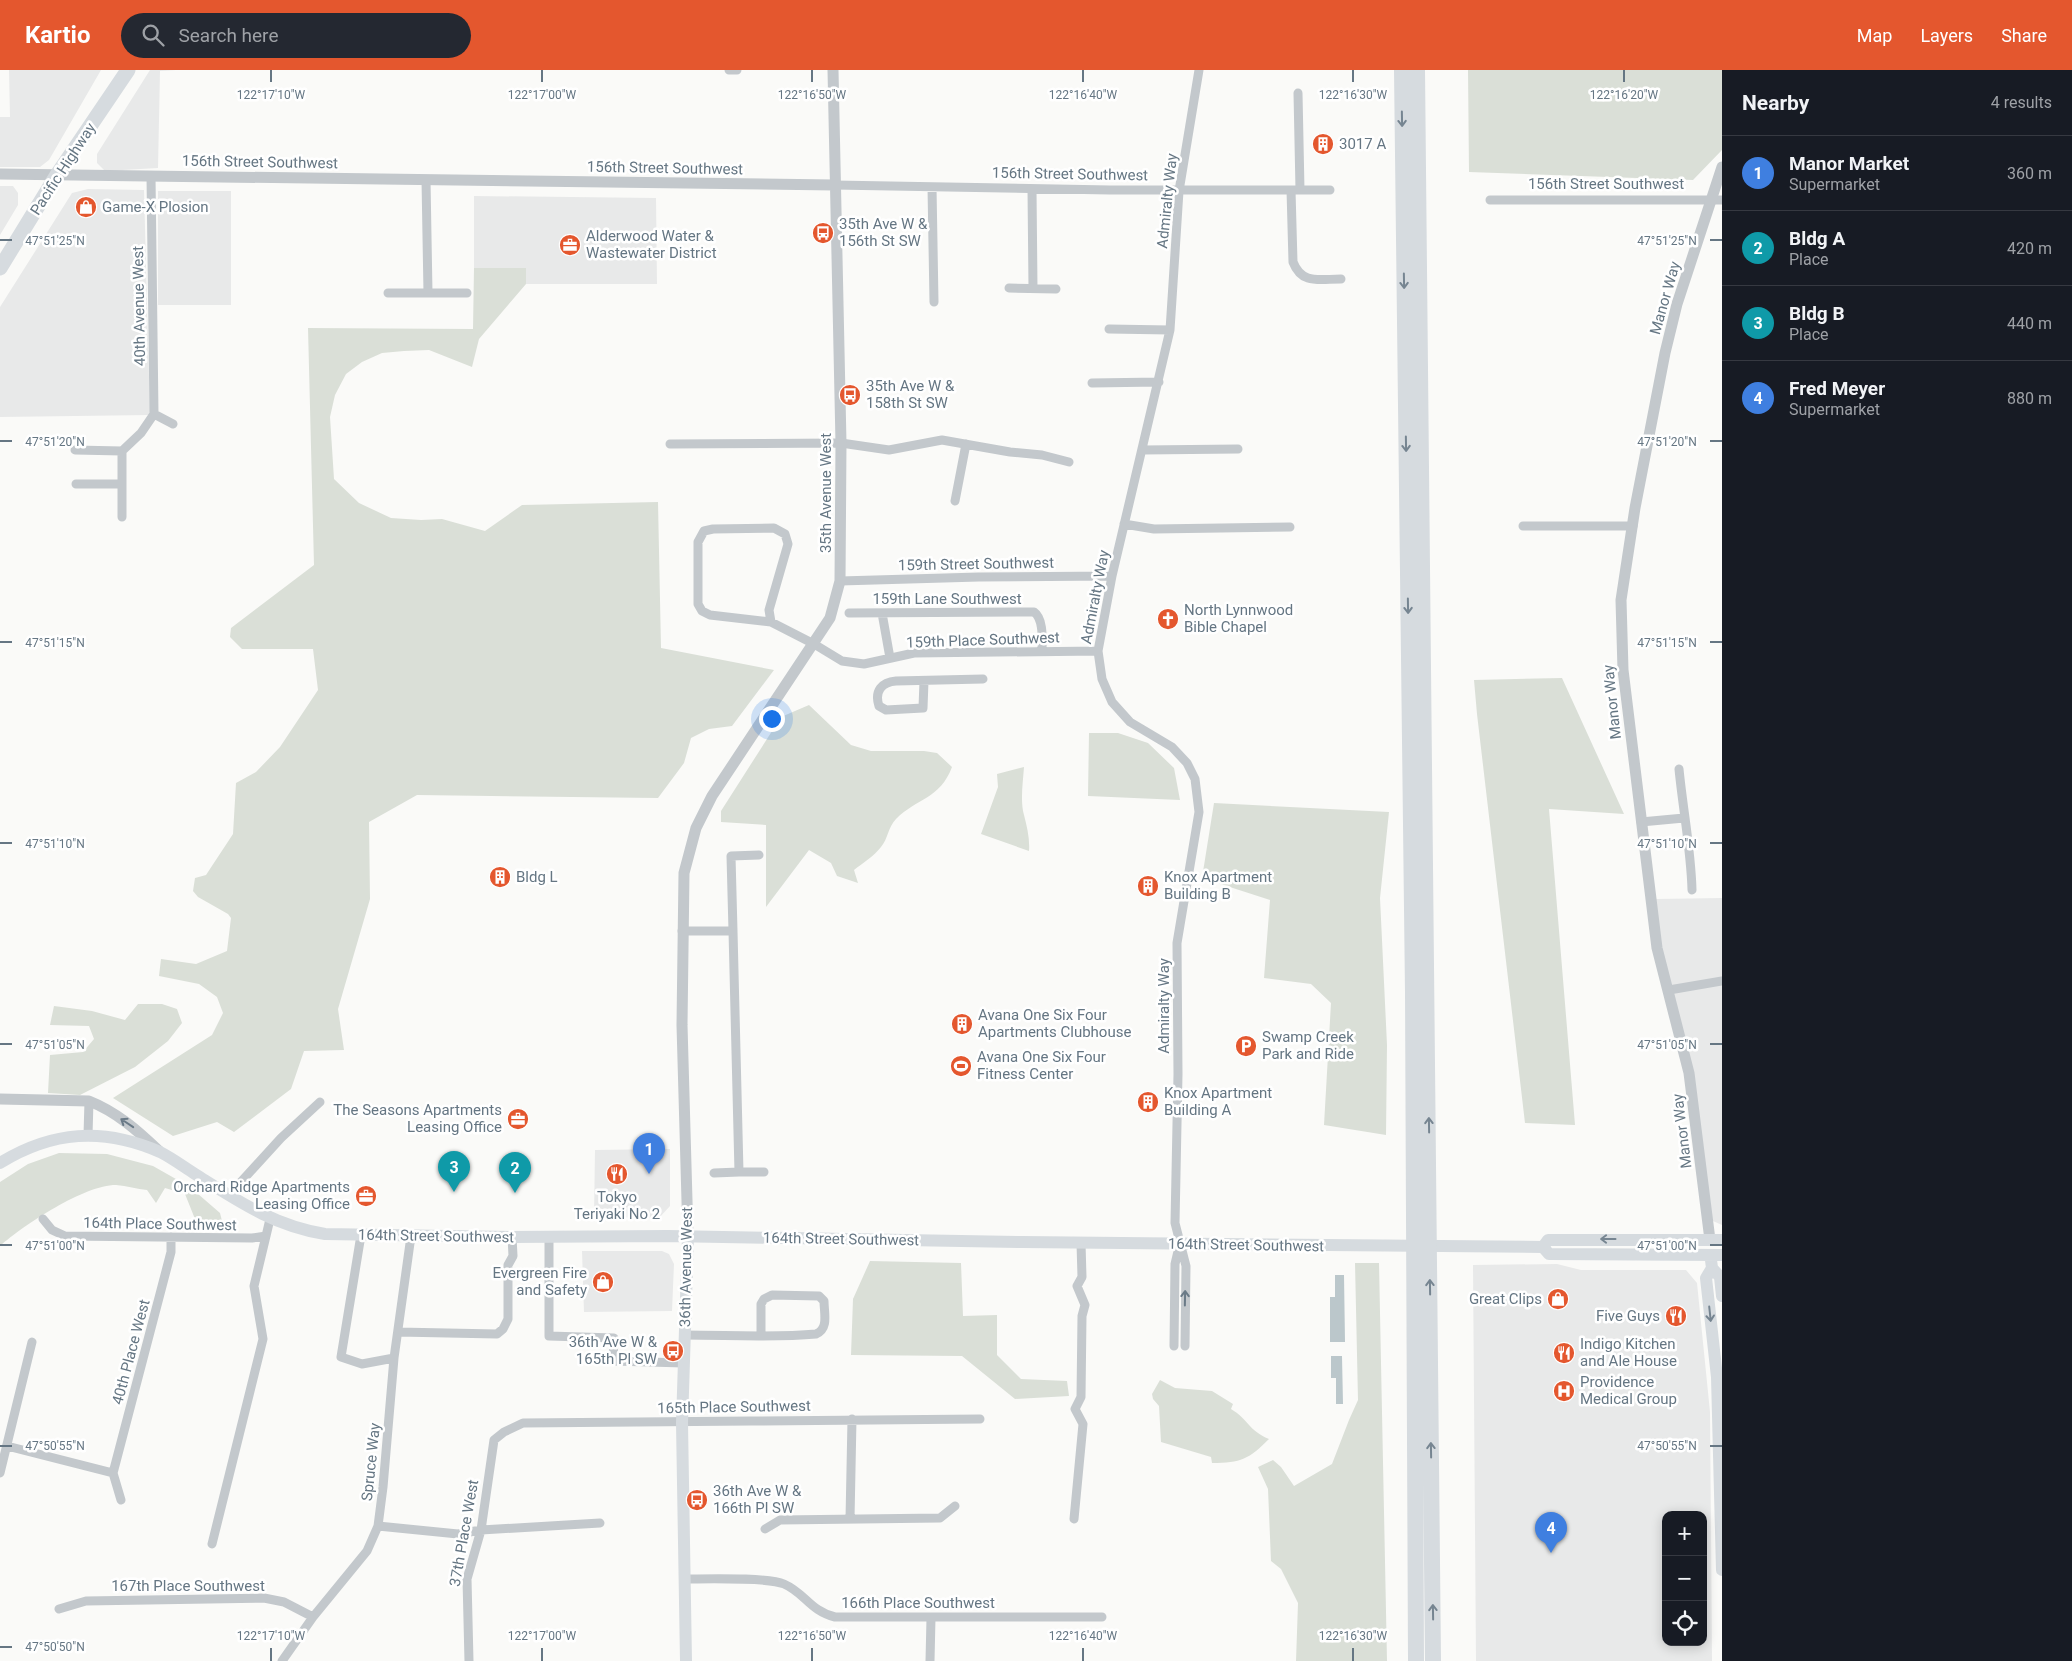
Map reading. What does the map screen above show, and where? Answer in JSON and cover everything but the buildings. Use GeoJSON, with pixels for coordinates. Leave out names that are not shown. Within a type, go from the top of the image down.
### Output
{"type":"FeatureCollection","features":[{"type":"Feature","properties":{"kind":"highway","name":"Pacific Highway"},"geometry":{"type":"LineString","coordinates":[[0,268],[56,175],[128,70]]}},
{"type":"Feature","properties":{"kind":"highway"},"geometry":{"type":"LineString","coordinates":[[1402,70],[1413,992],[1416,1661]]}},
{"type":"Feature","properties":{"kind":"highway"},"geometry":{"type":"LineString","coordinates":[[1417,70],[1433,1661]]}},
{"type":"Feature","properties":{"kind":"main road","name":"164th Street Southwest"},"geometry":{"type":"LineString","coordinates":[[0,1163],[18,1152],[44,1141],[69,1136],[88,1135],[125,1141],[160,1152],[270,1219],[302,1231],[325,1234],[512,1237],[688,1236],[1081,1243],[1543,1247],[1549,1254],[1715,1259]]}},
{"type":"Feature","properties":{"kind":"main road","name":"36th Avenue West"},"geometry":{"type":"LineString","coordinates":[[686,1661],[682,1423],[688,1236]]}},
{"type":"Feature","properties":{"kind":"main road","name":"164th Street Southwest"},"geometry":{"type":"LineString","coordinates":[[1543,1247],[1548,1240],[1716,1240]]}},
{"type":"Feature","properties":{"kind":"main road"},"geometry":{"type":"LineString","coordinates":[[1716,1240],[1715,1259],[1720,1277],[1722,1296]]}},
{"type":"Feature","properties":{"kind":"main road"},"geometry":{"type":"LineString","coordinates":[[1715,1259],[1706,1278],[1717,1377],[1722,1570]]}},
{"type":"Feature","properties":{"kind":"street"},"geometry":{"type":"LineString","coordinates":[[728,70],[737,70]]}},
{"type":"Feature","properties":{"kind":"street","name":"35th Avenue West"},"geometry":{"type":"LineString","coordinates":[[684,873],[696,828],[712,796],[830,618],[840,581],[841,443],[833,70]]}},
{"type":"Feature","properties":{"kind":"street","name":"Admiralty Way"},"geometry":{"type":"LineString","coordinates":[[1185,1346],[1186,1266],[1175,1216],[1178,943],[1199,812],[1198,796],[1195,779],[1187,763],[1172,747],[1130,722],[1112,702],[1102,680],[1098,651],[1112,576],[1170,330],[1179,191],[1199,70]]}},
{"type":"Feature","properties":{"kind":"street"},"geometry":{"type":"LineString","coordinates":[[1298,93],[1293,262],[1297,272],[1306,279],[1341,279]]}},
{"type":"Feature","properties":{"kind":"street","name":"Manor Way"},"geometry":{"type":"LineString","coordinates":[[1716,1240],[1686,1053],[1657,948],[1623,670],[1621,600],[1632,526],[1664,353],[1677,304],[1717,199],[1722,167]]}},
{"type":"Feature","properties":{"kind":"street","name":"156th Street Southwest"},"geometry":{"type":"LineString","coordinates":[[0,174],[1179,191],[1330,190]]}},
{"type":"Feature","properties":{"kind":"street","name":"40th Avenue West"},"geometry":{"type":"LineString","coordinates":[[151,176],[154,414]]}},
{"type":"Feature","properties":{"kind":"street"},"geometry":{"type":"LineString","coordinates":[[426,180],[428,293]]}},
{"type":"Feature","properties":{"kind":"street"},"geometry":{"type":"LineString","coordinates":[[932,187],[934,302]]}},
{"type":"Feature","properties":{"kind":"street"},"geometry":{"type":"LineString","coordinates":[[1032,189],[1033,288]]}},
{"type":"Feature","properties":{"kind":"street","name":"156th Street Southwest"},"geometry":{"type":"LineString","coordinates":[[1490,200],[1717,199]]}},
{"type":"Feature","properties":{"kind":"street"},"geometry":{"type":"LineString","coordinates":[[1009,288],[1056,288]]}},
{"type":"Feature","properties":{"kind":"street"},"geometry":{"type":"LineString","coordinates":[[388,293],[468,294]]}},
{"type":"Feature","properties":{"kind":"street"},"geometry":{"type":"LineString","coordinates":[[1108,329],[1170,330]]}},
{"type":"Feature","properties":{"kind":"street"},"geometry":{"type":"LineString","coordinates":[[1092,383],[1159,382]]}},
{"type":"Feature","properties":{"kind":"street"},"geometry":{"type":"LineString","coordinates":[[74,450],[122,451],[141,433],[154,414],[173,424]]}},
{"type":"Feature","properties":{"kind":"street"},"geometry":{"type":"LineString","coordinates":[[670,444],[841,443],[889,450],[942,440],[1042,455],[1068,462]]}},
{"type":"Feature","properties":{"kind":"street"},"geometry":{"type":"LineString","coordinates":[[955,501],[966,444]]}},
{"type":"Feature","properties":{"kind":"street"},"geometry":{"type":"LineString","coordinates":[[1143,450],[1238,449]]}},
{"type":"Feature","properties":{"kind":"street"},"geometry":{"type":"LineString","coordinates":[[122,451],[122,517]]}},
{"type":"Feature","properties":{"kind":"street"},"geometry":{"type":"LineString","coordinates":[[76,484],[122,484]]}},
{"type":"Feature","properties":{"kind":"street"},"geometry":{"type":"LineString","coordinates":[[1124,524],[1154,529],[1290,527]]}},
{"type":"Feature","properties":{"kind":"street"},"geometry":{"type":"LineString","coordinates":[[1523,526],[1632,526]]}},
{"type":"Feature","properties":{"kind":"street","name":"159th Place Southwest"},"geometry":{"type":"LineString","coordinates":[[770,622],[769,610],[788,544],[784,534],[774,528],[713,529],[704,532],[698,542],[698,604],[702,611],[710,615],[770,622],[814,644],[842,661],[864,664],[914,653],[1098,651]]}},
{"type":"Feature","properties":{"kind":"street","name":"159th Street Southwest"},"geometry":{"type":"LineString","coordinates":[[840,581],[1112,576]]}},
{"type":"Feature","properties":{"kind":"street","name":"159th Lane Southwest"},"geometry":{"type":"LineString","coordinates":[[849,613],[1034,612],[1039,615],[1042,651]]}},
{"type":"Feature","properties":{"kind":"street"},"geometry":{"type":"LineString","coordinates":[[882,613],[890,658]]}},
{"type":"Feature","properties":{"kind":"street"},"geometry":{"type":"LineString","coordinates":[[924,681],[923,708],[886,710],[880,706],[879,692],[882,685],[888,682],[983,679]]}},
{"type":"Feature","properties":{"kind":"street"},"geometry":{"type":"LineString","coordinates":[[1679,769],[1684,818],[1692,858],[1692,890]]}},
{"type":"Feature","properties":{"kind":"street"},"geometry":{"type":"LineString","coordinates":[[1642,822],[1684,818]]}},
{"type":"Feature","properties":{"kind":"street"},"geometry":{"type":"LineString","coordinates":[[739,1172],[731,856],[759,855]]}},
{"type":"Feature","properties":{"kind":"street","name":"36th Avenue West"},"geometry":{"type":"LineString","coordinates":[[684,873],[682,931],[683,1088],[688,1236]]}},
{"type":"Feature","properties":{"kind":"street"},"geometry":{"type":"LineString","coordinates":[[682,931],[733,931]]}},
{"type":"Feature","properties":{"kind":"street"},"geometry":{"type":"LineString","coordinates":[[1669,990],[1722,981]]}},
{"type":"Feature","properties":{"kind":"street"},"geometry":{"type":"LineString","coordinates":[[0,1099],[89,1102],[102,1106],[137,1129],[160,1152]]}},
{"type":"Feature","properties":{"kind":"street"},"geometry":{"type":"LineString","coordinates":[[88,1135],[89,1102]]}},
{"type":"Feature","properties":{"kind":"street"},"geometry":{"type":"LineString","coordinates":[[229,1195],[281,1138],[320,1102]]}},
{"type":"Feature","properties":{"kind":"street"},"geometry":{"type":"LineString","coordinates":[[714,1173],[764,1172]]}},
{"type":"Feature","properties":{"kind":"street","name":"164th Place Southwest"},"geometry":{"type":"LineString","coordinates":[[43,1219],[52,1230],[65,1236],[171,1238],[252,1238],[266,1236]]}},
{"type":"Feature","properties":{"kind":"street"},"geometry":{"type":"LineString","coordinates":[[212,1544],[263,1339],[254,1286],[270,1219]]}},
{"type":"Feature","properties":{"kind":"street"},"geometry":{"type":"LineString","coordinates":[[360,1235],[341,1357],[362,1364],[394,1358]]}},
{"type":"Feature","properties":{"kind":"street","name":"Spruce Way"},"geometry":{"type":"LineString","coordinates":[[282,1661],[313,1617],[366,1551],[378,1526],[384,1487],[394,1358],[411,1236]]}},
{"type":"Feature","properties":{"kind":"street"},"geometry":{"type":"LineString","coordinates":[[549,1236],[549,1336],[614,1338],[613,1361],[684,1363]]}},
{"type":"Feature","properties":{"kind":"street"},"geometry":{"type":"LineString","coordinates":[[398,1332],[497,1334],[503,1329],[508,1318],[508,1265],[513,1256],[512,1237]]}},
{"type":"Feature","properties":{"kind":"street","name":"40th Place West"},"geometry":{"type":"LineString","coordinates":[[113,1473],[171,1252],[171,1238]]}},
{"type":"Feature","properties":{"kind":"street"},"geometry":{"type":"LineString","coordinates":[[1074,1519],[1083,1424],[1075,1409],[1081,1397],[1082,1316],[1085,1305],[1077,1286],[1082,1277],[1081,1243]]}},
{"type":"Feature","properties":{"kind":"street"},"geometry":{"type":"LineString","coordinates":[[1174,1346],[1175,1264],[1180,1244]]}},
{"type":"Feature","properties":{"kind":"street"},"geometry":{"type":"LineString","coordinates":[[685,1335],[761,1335],[808,1334],[822,1332],[824,1328],[824,1301],[822,1297],[767,1296],[761,1304],[761,1335]]}},
{"type":"Feature","properties":{"kind":"street"},"geometry":{"type":"LineString","coordinates":[[0,1473],[32,1342]]}},
{"type":"Feature","properties":{"kind":"street"},"geometry":{"type":"LineString","coordinates":[[850,1520],[852,1419]]}},
{"type":"Feature","properties":{"kind":"street","name":"165th Place Southwest"},"geometry":{"type":"LineString","coordinates":[[494,1440],[504,1432],[523,1423],[682,1423],[852,1419],[980,1420]]}},
{"type":"Feature","properties":{"kind":"street","name":"37th Place West"},"geometry":{"type":"LineString","coordinates":[[469,1661],[467,1579],[481,1530],[494,1440]]}},
{"type":"Feature","properties":{"kind":"street"},"geometry":{"type":"LineString","coordinates":[[7,1446],[113,1473],[121,1500]]}},
{"type":"Feature","properties":{"kind":"street"},"geometry":{"type":"LineString","coordinates":[[765,1529],[780,1520],[940,1518],[955,1506]]}},
{"type":"Feature","properties":{"kind":"street"},"geometry":{"type":"LineString","coordinates":[[378,1526],[458,1534],[481,1530],[600,1523]]}},
{"type":"Feature","properties":{"kind":"street","name":"166th Place Southwest"},"geometry":{"type":"LineString","coordinates":[[684,1579],[766,1581],[783,1584],[793,1590],[813,1608],[835,1617],[1102,1617]]}},
{"type":"Feature","properties":{"kind":"street","name":"167th Place Southwest"},"geometry":{"type":"LineString","coordinates":[[59,1610],[86,1601],[264,1598],[284,1602],[313,1617]]}},
{"type":"Feature","properties":{"kind":"street"},"geometry":{"type":"LineString","coordinates":[[930,1661],[931,1618]]}},
{"type":"Feature","properties":{"kind":"shaded area"},"geometry":{"type":"Polygon","coordinates":[[[9,70],[101,70],[49,160],[40,167],[0,167],[0,117],[10,117],[9,70]]]}},
{"type":"Feature","properties":{"kind":"shaded area"},"geometry":{"type":"Polygon","coordinates":[[[150,70],[176,70],[160,71],[158,168],[105,171],[97,163],[97,154],[150,70]]]}},
{"type":"Feature","properties":{"kind":"shaded area"},"geometry":{"type":"Polygon","coordinates":[[[1468,70],[1722,70],[1722,150],[1693,180],[1469,172],[1468,70]]]}},
{"type":"Feature","properties":{"kind":"shaded area"},"geometry":{"type":"Polygon","coordinates":[[[0,186],[13,186],[18,193],[18,205],[0,235],[0,186]]]}},
{"type":"Feature","properties":{"kind":"shaded area"},"geometry":{"type":"Polygon","coordinates":[[[88,189],[144,190],[150,415],[0,417],[0,307],[72,193],[88,189]]]}},
{"type":"Feature","properties":{"kind":"shaded area"},"geometry":{"type":"Polygon","coordinates":[[[158,191],[231,191],[231,305],[158,305],[158,191]]]}},
{"type":"Feature","properties":{"kind":"shaded area"},"geometry":{"type":"Polygon","coordinates":[[[474,196],[656,198],[657,284],[526,284],[526,268],[474,268],[474,196]]]}},
{"type":"Feature","properties":{"kind":"shaded area"},"geometry":{"type":"Polygon","coordinates":[[[474,268],[526,268],[526,284],[479,339],[472,367],[429,350],[404,351],[382,353],[362,362],[346,374],[335,395],[330,417],[334,479],[359,503],[391,518],[442,519],[485,531],[522,505],[658,502],[661,648],[774,670],[732,726],[709,729],[691,738],[684,763],[658,798],[417,795],[369,822],[370,899],[338,1009],[344,1050],[304,1051],[291,1089],[234,1132],[217,1122],[173,1136],[113,1098],[212,1035],[223,1013],[217,997],[199,984],[159,976],[161,959],[196,964],[227,951],[231,918],[228,914],[198,897],[193,891],[195,878],[206,875],[233,834],[236,783],[256,772],[280,747],[318,690],[313,649],[242,649],[230,637],[231,628],[314,565],[308,328],[473,329],[474,268]]]}},
{"type":"Feature","properties":{"kind":"shaded area"},"geometry":{"type":"Polygon","coordinates":[[[1562,678],[1624,814],[1549,809],[1575,1125],[1525,1123],[1474,680],[1562,678]]]}},
{"type":"Feature","properties":{"kind":"shaded area"},"geometry":{"type":"Polygon","coordinates":[[[809,705],[851,745],[871,751],[924,751],[937,753],[952,767],[941,786],[896,819],[881,847],[854,870],[858,883],[837,876],[831,863],[809,850],[766,907],[766,825],[721,822],[721,811],[781,717],[809,705]]]}},
{"type":"Feature","properties":{"kind":"shaded area"},"geometry":{"type":"Polygon","coordinates":[[[1089,733],[1118,733],[1148,743],[1174,768],[1180,800],[1088,796],[1089,733]]]}},
{"type":"Feature","properties":{"kind":"shaded area"},"geometry":{"type":"Polygon","coordinates":[[[1024,767],[1022,804],[1028,833],[1029,851],[981,834],[998,787],[997,774],[1024,767]]]}},
{"type":"Feature","properties":{"kind":"shaded area"},"geometry":{"type":"Polygon","coordinates":[[[1214,803],[1389,812],[1380,898],[1387,1045],[1386,1135],[1324,1125],[1331,1003],[1311,984],[1264,978],[1270,900],[1202,878],[1214,803]]]}},
{"type":"Feature","properties":{"kind":"shaded area"},"geometry":{"type":"Polygon","coordinates":[[[1722,898],[1722,1225],[1713,1221],[1705,1204],[1692,1087],[1657,948],[1656,899],[1722,898]]]}},
{"type":"Feature","properties":{"kind":"shaded area"},"geometry":{"type":"Polygon","coordinates":[[[138,1004],[162,1004],[177,1009],[182,1023],[168,1041],[135,1067],[80,1095],[48,1093],[50,1055],[83,1052],[94,1039],[89,1026],[50,1025],[54,1006],[92,1011],[125,1020],[138,1004]]]}},
{"type":"Feature","properties":{"kind":"shaded area"},"geometry":{"type":"Polygon","coordinates":[[[670,1149],[670,1206],[659,1218],[594,1217],[595,1150],[670,1149]]]}},
{"type":"Feature","properties":{"kind":"shaded area"},"geometry":{"type":"Polygon","coordinates":[[[59,1153],[107,1154],[153,1166],[190,1187],[220,1213],[224,1229],[195,1219],[185,1194],[165,1188],[156,1203],[147,1190],[116,1185],[103,1187],[72,1199],[39,1217],[0,1246],[0,1182],[28,1164],[59,1153]]]}},
{"type":"Feature","properties":{"kind":"shaded area"},"geometry":{"type":"Polygon","coordinates":[[[582,1251],[662,1251],[669,1254],[674,1264],[672,1311],[584,1312],[582,1251]]]}},
{"type":"Feature","properties":{"kind":"shaded area"},"geometry":{"type":"Polygon","coordinates":[[[870,1261],[961,1263],[963,1316],[997,1315],[997,1355],[1021,1379],[1067,1381],[1069,1396],[1015,1399],[962,1356],[851,1355],[853,1299],[870,1261]]]}},
{"type":"Feature","properties":{"kind":"shaded area"},"geometry":{"type":"Polygon","coordinates":[[[1355,1263],[1379,1263],[1387,1661],[1296,1661],[1298,1603],[1281,1569],[1271,1561],[1268,1489],[1258,1467],[1273,1460],[1281,1467],[1294,1486],[1332,1464],[1358,1400],[1355,1263]]]}},
{"type":"Feature","properties":{"kind":"shaded area"},"geometry":{"type":"Polygon","coordinates":[[[1557,1264],[1581,1270],[1686,1270],[1697,1283],[1710,1412],[1712,1661],[1476,1661],[1473,1265],[1557,1264]]]}},
{"type":"Feature","properties":{"kind":"shaded area"},"geometry":{"type":"Polygon","coordinates":[[[1335,1275],[1344,1275],[1345,1342],[1330,1342],[1330,1297],[1335,1297],[1335,1275]]]}},
{"type":"Feature","properties":{"kind":"shaded area"},"geometry":{"type":"Polygon","coordinates":[[[1331,1356],[1342,1356],[1343,1404],[1336,1404],[1336,1378],[1331,1378],[1331,1356]]]}},
{"type":"Feature","properties":{"kind":"shaded area"},"geometry":{"type":"Polygon","coordinates":[[[1160,1380],[1175,1388],[1212,1391],[1233,1404],[1231,1409],[1253,1429],[1269,1439],[1250,1455],[1238,1461],[1222,1463],[1212,1463],[1211,1457],[1161,1442],[1159,1406],[1153,1399],[1152,1394],[1160,1380]]]}},
{"type":"Feature","properties":{"kind":"place","name":"3017 A"},"geometry":{"type":"Point","coordinates":[1323,144]}},
{"type":"Feature","properties":{"kind":"place","name":"Game-X Plosion"},"geometry":{"type":"Point","coordinates":[86,207]}},
{"type":"Feature","properties":{"kind":"place","name":"35th Ave W & 156th St SW"},"geometry":{"type":"Point","coordinates":[823,233]}},
{"type":"Feature","properties":{"kind":"place","name":"Alderwood Water & Wastewater District"},"geometry":{"type":"Point","coordinates":[570,245]}},
{"type":"Feature","properties":{"kind":"place","name":"35th Ave W & 158th St SW"},"geometry":{"type":"Point","coordinates":[850,395]}},
{"type":"Feature","properties":{"kind":"place","name":"North Lynnwood Bible Chapel"},"geometry":{"type":"Point","coordinates":[1168,619]}},
{"type":"Feature","properties":{"kind":"place","name":"Bldg L"},"geometry":{"type":"Point","coordinates":[500,877]}},
{"type":"Feature","properties":{"kind":"place","name":"Knox Apartment Building B"},"geometry":{"type":"Point","coordinates":[1148,886]}},
{"type":"Feature","properties":{"kind":"place","name":"Avana One Six Four Apartments Clubhouse"},"geometry":{"type":"Point","coordinates":[962,1024]}},
{"type":"Feature","properties":{"kind":"place","name":"Swamp Creek Park and Ride"},"geometry":{"type":"Point","coordinates":[1246,1046]}},
{"type":"Feature","properties":{"kind":"place","name":"Avana One Six Four Fitness Center"},"geometry":{"type":"Point","coordinates":[961,1066]}},
{"type":"Feature","properties":{"kind":"place","name":"Knox Apartment Building A"},"geometry":{"type":"Point","coordinates":[1148,1102]}},
{"type":"Feature","properties":{"kind":"place","name":"The Seasons Apartments Leasing Office"},"geometry":{"type":"Point","coordinates":[518,1119]}},
{"type":"Feature","properties":{"kind":"place","name":"Tokyo Teriyaki No 2"},"geometry":{"type":"Point","coordinates":[617,1174]}},
{"type":"Feature","properties":{"kind":"place","name":"Manor Market"},"geometry":{"type":"Point","coordinates":[649,1174]}},
{"type":"Feature","properties":{"kind":"place","name":"Bldg B"},"geometry":{"type":"Point","coordinates":[454,1192]}},
{"type":"Feature","properties":{"kind":"place","name":"Bldg A"},"geometry":{"type":"Point","coordinates":[515,1193]}},
{"type":"Feature","properties":{"kind":"place","name":"Orchard Ridge Apartments Leasing Office"},"geometry":{"type":"Point","coordinates":[366,1196]}},
{"type":"Feature","properties":{"kind":"place","name":"Evergreen Fire and Safety"},"geometry":{"type":"Point","coordinates":[603,1282]}},
{"type":"Feature","properties":{"kind":"place","name":"Great Clips"},"geometry":{"type":"Point","coordinates":[1558,1299]}},
{"type":"Feature","properties":{"kind":"place","name":"Five Guys"},"geometry":{"type":"Point","coordinates":[1676,1316]}},
{"type":"Feature","properties":{"kind":"place","name":"36th Ave W & 165th Pl SW"},"geometry":{"type":"Point","coordinates":[673,1351]}},
{"type":"Feature","properties":{"kind":"place","name":"Indigo Kitchen and Ale House"},"geometry":{"type":"Point","coordinates":[1564,1353]}},
{"type":"Feature","properties":{"kind":"place","name":"Providence Medical Group"},"geometry":{"type":"Point","coordinates":[1564,1391]}},
{"type":"Feature","properties":{"kind":"place","name":"36th Ave W & 166th Pl SW"},"geometry":{"type":"Point","coordinates":[697,1500]}},
{"type":"Feature","properties":{"kind":"place","name":"Fred Meyer"},"geometry":{"type":"Point","coordinates":[1551,1553]}}]}
